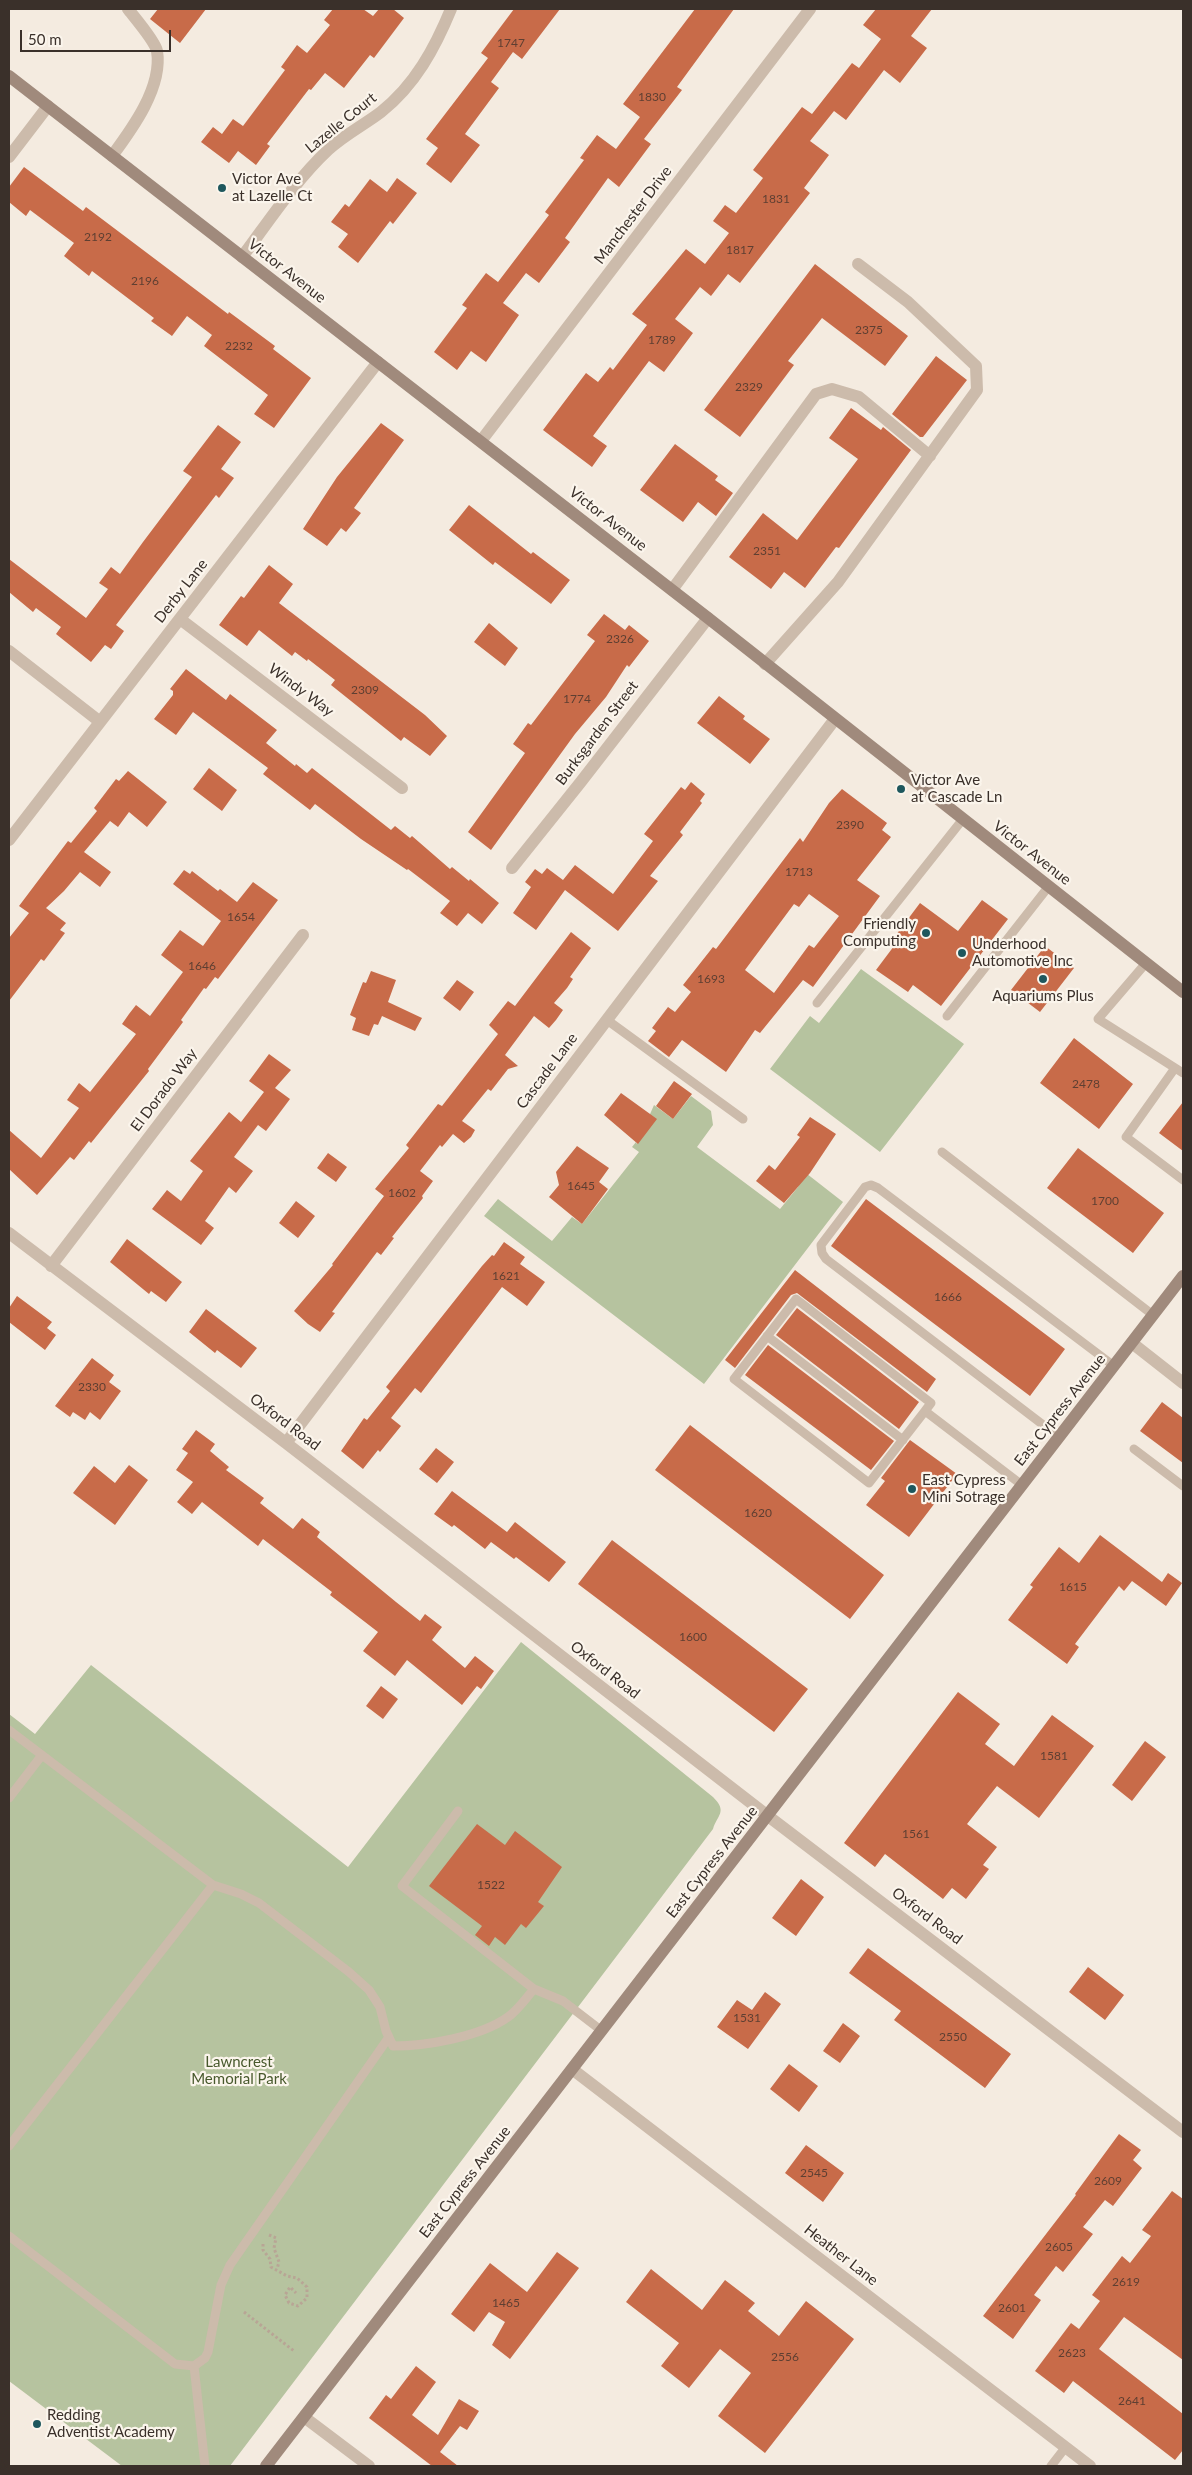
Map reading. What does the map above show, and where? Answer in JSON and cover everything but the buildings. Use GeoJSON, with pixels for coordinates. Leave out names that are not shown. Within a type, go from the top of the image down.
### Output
{"type":"FeatureCollection","features":[{"type":"Feature","properties":{"kind":"main road","name":"Victor Avenue"},"geometry":{"type":"LineString","coordinates":[[9,76],[708,618],[1183,992]]}},
{"type":"Feature","properties":{"kind":"main road","name":"East Cypress Avenue"},"geometry":{"type":"LineString","coordinates":[[266,2466],[1183,1276]]}},
{"type":"Feature","properties":{"kind":"street"},"geometry":{"type":"LineString","coordinates":[[112,156],[137,122],[156,80],[157,50],[128,9]]}},
{"type":"Feature","properties":{"kind":"street","name":"Lazelle Court"},"geometry":{"type":"LineString","coordinates":[[242,257],[312,166],[346,135],[381,112],[408,85],[434,48],[451,9]]}},
{"type":"Feature","properties":{"kind":"street","name":"Manchester Drive"},"geometry":{"type":"LineString","coordinates":[[481,441],[810,9]]}},
{"type":"Feature","properties":{"kind":"street"},"geometry":{"type":"LineString","coordinates":[[9,157],[48,106]]}},
{"type":"Feature","properties":{"kind":"street"},"geometry":{"type":"LineString","coordinates":[[765,664],[838,582],[977,390],[976,366],[908,302],[858,264]]}},
{"type":"Feature","properties":{"kind":"street","name":"Derby Lane"},"geometry":{"type":"LineString","coordinates":[[9,840],[378,362]]}},
{"type":"Feature","properties":{"kind":"street"},"geometry":{"type":"LineString","coordinates":[[672,590],[816,394],[832,389],[859,397],[930,456]]}},
{"type":"Feature","properties":{"kind":"street","name":"Burksgarden Street"},"geometry":{"type":"LineString","coordinates":[[512,868],[580,784],[708,618]]}},
{"type":"Feature","properties":{"kind":"street","name":"Windy Way"},"geometry":{"type":"LineString","coordinates":[[180,619],[402,788]]}},
{"type":"Feature","properties":{"kind":"street"},"geometry":{"type":"LineString","coordinates":[[9,650],[100,721]]}},
{"type":"Feature","properties":{"kind":"street","name":"Cascade Lane"},"geometry":{"type":"LineString","coordinates":[[286,1443],[835,719]]}},
{"type":"Feature","properties":{"kind":"street","name":"El Dorado Way"},"geometry":{"type":"LineString","coordinates":[[51,1266],[303,935]]}},
{"type":"Feature","properties":{"kind":"street","name":"Oxford Road"},"geometry":{"type":"LineString","coordinates":[[9,1233],[286,1443],[768,1816],[1183,2132]]}},
{"type":"Feature","properties":{"kind":"street"},"geometry":{"type":"LineString","coordinates":[[1132,1343],[1183,1382]]}},
{"type":"Feature","properties":{"kind":"street","name":"Heather Lane"},"geometry":{"type":"LineString","coordinates":[[572,2069],[1090,2466]]}},
{"type":"Feature","properties":{"kind":"street"},"geometry":{"type":"LineString","coordinates":[[304,2417],[369,2466]]}},
{"type":"Feature","properties":{"kind":"lane"},"geometry":{"type":"LineString","coordinates":[[817,1003],[963,820]]}},
{"type":"Feature","properties":{"kind":"lane"},"geometry":{"type":"LineString","coordinates":[[947,1016],[1049,886]]}},
{"type":"Feature","properties":{"kind":"lane"},"geometry":{"type":"LineString","coordinates":[[1146,963],[1098,1019],[1183,1073]]}},
{"type":"Feature","properties":{"kind":"lane"},"geometry":{"type":"LineString","coordinates":[[606,1020],[743,1119]]}},
{"type":"Feature","properties":{"kind":"lane"},"geometry":{"type":"LineString","coordinates":[[1175,1068],[1126,1137],[1183,1180]]}},
{"type":"Feature","properties":{"kind":"lane"},"geometry":{"type":"LineString","coordinates":[[942,1152],[1153,1315]]}},
{"type":"Feature","properties":{"kind":"lane"},"geometry":{"type":"LineString","coordinates":[[1059,1437],[826,1259],[822,1253],[822,1245],[864,1187],[871,1185],[878,1188],[1114,1366]]}},
{"type":"Feature","properties":{"kind":"lane"},"geometry":{"type":"LineString","coordinates":[[796,1299],[931,1403],[870,1483],[734,1379],[768,1336],[796,1299]]}},
{"type":"Feature","properties":{"kind":"lane"},"geometry":{"type":"LineString","coordinates":[[768,1336],[903,1440]]}},
{"type":"Feature","properties":{"kind":"lane"},"geometry":{"type":"LineString","coordinates":[[925,1411],[1022,1485]]}},
{"type":"Feature","properties":{"kind":"lane"},"geometry":{"type":"LineString","coordinates":[[1134,1449],[1183,1486]]}},
{"type":"Feature","properties":{"kind":"lane"},"geometry":{"type":"LineString","coordinates":[[9,1730],[213,1885],[241,1894],[259,1904],[350,1972],[369,1990],[380,2007],[393,2046],[412,2046],[451,2040],[502,2021],[510,2016],[534,1989]]}},
{"type":"Feature","properties":{"kind":"lane"},"geometry":{"type":"LineString","coordinates":[[9,1798],[42,1755]]}},
{"type":"Feature","properties":{"kind":"lane"},"geometry":{"type":"LineString","coordinates":[[458,1811],[402,1886],[534,1989],[563,2001],[602,2031]]}},
{"type":"Feature","properties":{"kind":"lane"},"geometry":{"type":"LineString","coordinates":[[9,2146],[213,1885]]}},
{"type":"Feature","properties":{"kind":"lane"},"geometry":{"type":"LineString","coordinates":[[9,2236],[175,2364],[194,2366],[208,2352],[221,2285],[230,2265],[389,2037]]}},
{"type":"Feature","properties":{"kind":"lane"},"geometry":{"type":"LineString","coordinates":[[194,2366],[205,2466]]}},
{"type":"Feature","properties":{"kind":"lane"},"geometry":{"type":"LineString","coordinates":[[1051,2466],[1065,2448]]}},
{"type":"Feature","properties":{"kind":"path"},"geometry":{"type":"LineString","coordinates":[[277,2269],[280,2262],[274,2248],[276,2238],[270,2235],[265,2238],[263,2250],[270,2259],[271,2267],[287,2276],[297,2278],[306,2285],[308,2291],[307,2298],[298,2306],[291,2305],[286,2298],[286,2291],[290,2287],[296,2293]]}},
{"type":"Feature","properties":{"kind":"path"},"geometry":{"type":"LineString","coordinates":[[244,2312],[294,2351]]}},
{"type":"Feature","properties":{"kind":"green space"},"geometry":{"type":"Polygon","coordinates":[[[861,969],[964,1044],[880,1152],[770,1069],[810,1016],[819,1023],[861,969]]]}},
{"type":"Feature","properties":{"kind":"green space"},"geometry":{"type":"Polygon","coordinates":[[[691,1096],[711,1111],[713,1125],[697,1147],[780,1209],[798,1187],[802,1170],[843,1202],[704,1384],[484,1216],[498,1199],[552,1241],[572,1217],[582,1224],[639,1152],[632,1147],[636,1142],[637,1144],[654,1105],[673,1119],[691,1096]]]}},
{"type":"Feature","properties":{"kind":"green space","name":"Lawncrest Memorial Park"},"geometry":{"type":"Polygon","coordinates":[[[521,1642],[713,1797],[721,1810],[713,1829],[230,2466],[122,2466],[9,2381],[9,1714],[35,1734],[91,1665],[348,1867],[521,1642]]]}},
{"type":"Feature","properties":{"kind":"place","name":"Victor Ave at Lazelle Ct"},"geometry":{"type":"Point","coordinates":[222,188]}},
{"type":"Feature","properties":{"kind":"place","name":"Victor Ave at Cascade Ln"},"geometry":{"type":"Point","coordinates":[901,789]}},
{"type":"Feature","properties":{"kind":"place","name":"Friendly Computing"},"geometry":{"type":"Point","coordinates":[926,933]}},
{"type":"Feature","properties":{"kind":"place","name":"Underhood Automotive Inc"},"geometry":{"type":"Point","coordinates":[962,953]}},
{"type":"Feature","properties":{"kind":"place","name":"Aquariums Plus"},"geometry":{"type":"Point","coordinates":[1043,979]}},
{"type":"Feature","properties":{"kind":"place","name":"East Cypress Mini Sotrage"},"geometry":{"type":"Point","coordinates":[912,1489]}},
{"type":"Feature","properties":{"kind":"place","name":"Redding Adventist Academy"},"geometry":{"type":"Point","coordinates":[37,2424]}}]}
